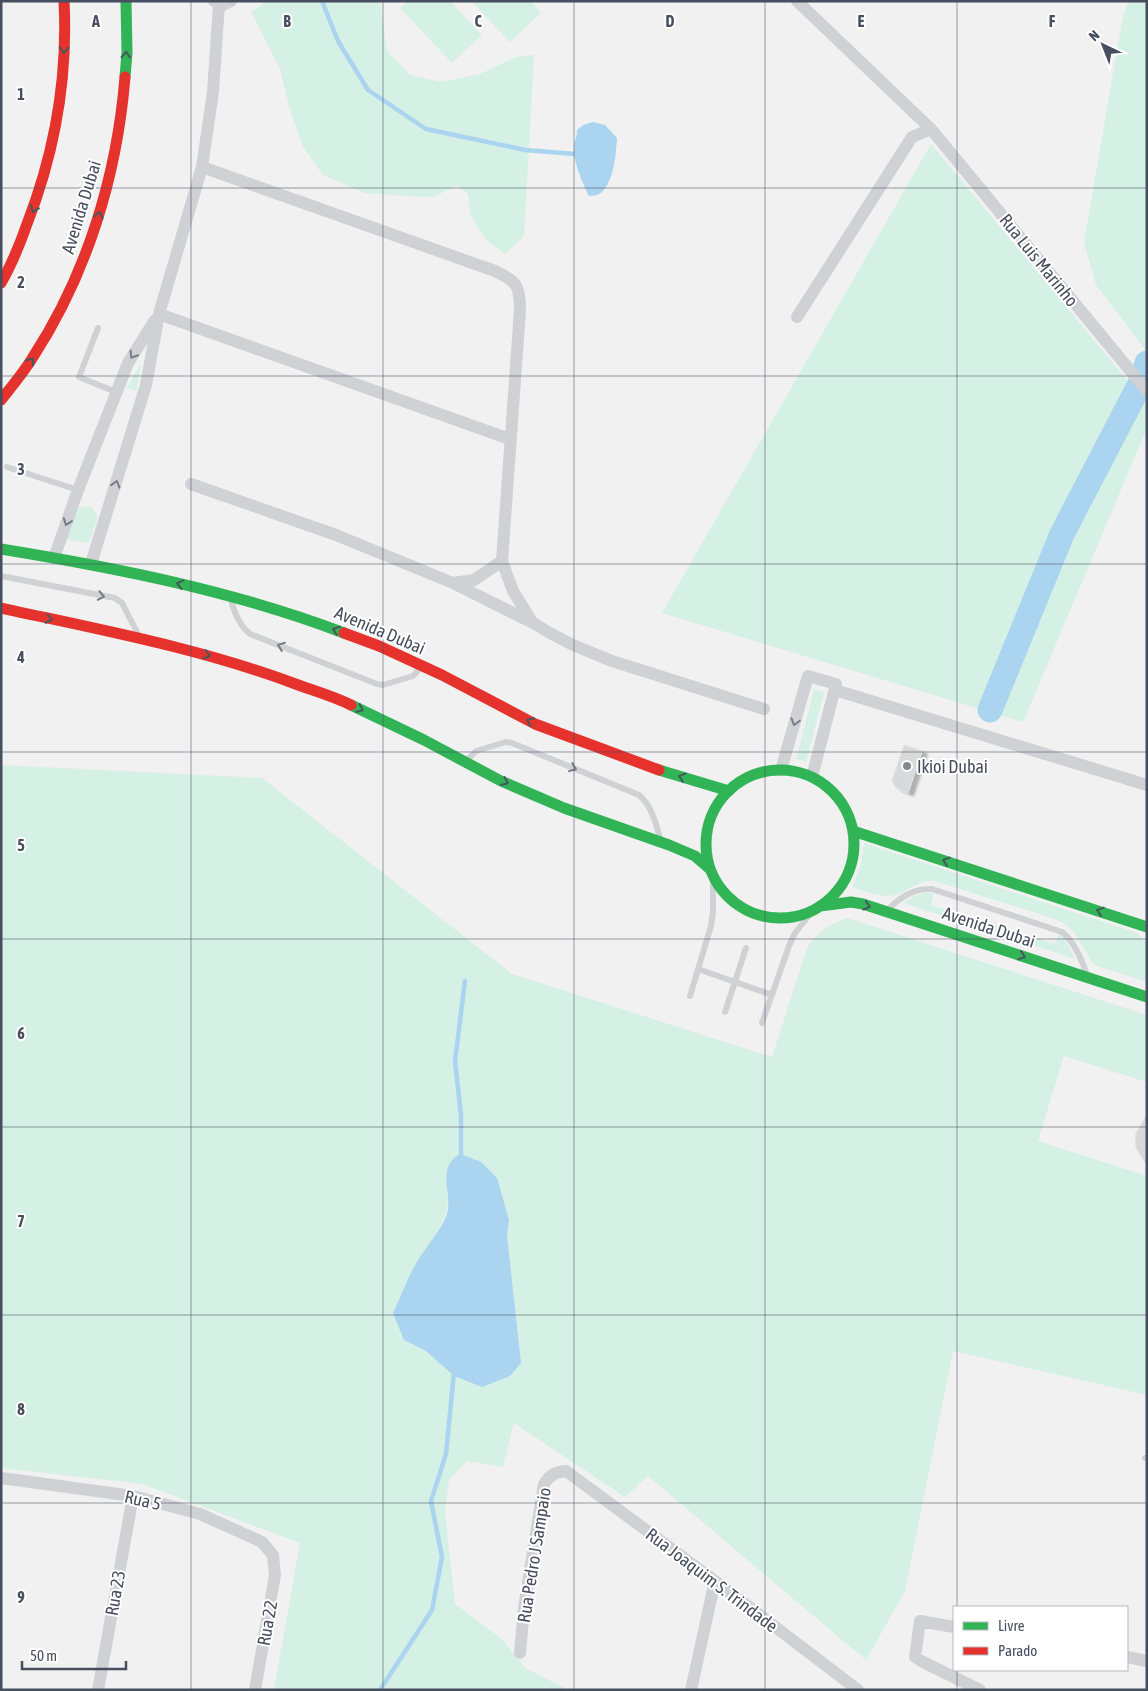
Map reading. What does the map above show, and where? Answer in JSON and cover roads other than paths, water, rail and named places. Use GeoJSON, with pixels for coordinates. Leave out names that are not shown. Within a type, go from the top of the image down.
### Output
{"type":"FeatureCollection","features":[{"type":"Feature","properties":{"kind":"street"},"geometry":{"type":"LineString","coordinates":[[1,283],[36,205],[53,145],[61,98],[64,1]]}},
{"type":"Feature","properties":{"kind":"street","name":"Avenida Dubai"},"geometry":{"type":"LineString","coordinates":[[1,400],[39,350],[70,293],[92,240],[119,132],[124,96],[128,31],[126,1]]}},
{"type":"Feature","properties":{"kind":"street","name":"Rua Luis Marinho"},"geometry":{"type":"LineString","coordinates":[[797,1],[931,129],[1147,392]]}},
{"type":"Feature","properties":{"kind":"street"},"geometry":{"type":"LineString","coordinates":[[91,564],[147,379],[159,314],[202,167],[213,92],[221,2]]}},
{"type":"Feature","properties":{"kind":"street"},"geometry":{"type":"LineString","coordinates":[[797,317],[912,137],[931,129]]}},
{"type":"Feature","properties":{"kind":"street"},"geometry":{"type":"LineString","coordinates":[[202,167],[495,271],[509,278],[517,286],[520,294],[502,561],[513,591],[532,622]]}},
{"type":"Feature","properties":{"kind":"street"},"geometry":{"type":"LineString","coordinates":[[54,558],[78,490],[128,363],[159,314]]}},
{"type":"Feature","properties":{"kind":"street"},"geometry":{"type":"LineString","coordinates":[[159,314],[510,438]]}},
{"type":"Feature","properties":{"kind":"street"},"geometry":{"type":"LineString","coordinates":[[191,484],[336,535],[453,583],[532,622],[573,645],[612,661],[764,709]]}},
{"type":"Feature","properties":{"kind":"street","name":"Avenida Dubai"},"geometry":{"type":"LineString","coordinates":[[1,549],[91,564],[231,597],[311,620],[379,646],[535,724],[659,770],[729,791]]}},
{"type":"Feature","properties":{"kind":"street"},"geometry":{"type":"LineString","coordinates":[[453,583],[474,580],[502,561]]}},
{"type":"Feature","properties":{"kind":"street","name":"Avenida Dubai"},"geometry":{"type":"LineString","coordinates":[[1,608],[140,638],[221,658],[347,703],[424,740],[501,781],[564,808],[661,842],[694,856],[712,872]]}},
{"type":"Feature","properties":{"kind":"street"},"geometry":{"type":"LineString","coordinates":[[781,770],[808,676],[836,684],[812,777]]}},
{"type":"Feature","properties":{"kind":"street"},"geometry":{"type":"LineString","coordinates":[[835,690],[1147,785]]}},
{"type":"Feature","properties":{"kind":"street","name":"Avenida Dubai"},"geometry":{"type":"LineString","coordinates":[[817,908],[834,894],[845,879],[851,864],[854,848],[853,831],[848,814],[838,798],[826,786],[812,777],[797,772],[781,770],[762,772],[744,780],[729,791],[720,802],[708,828],[706,849],[717,884],[740,907],[767,917],[782,918],[801,915],[817,908],[851,902],[1147,997]]}},
{"type":"Feature","properties":{"kind":"street"},"geometry":{"type":"LineString","coordinates":[[853,831],[1146,928]]}},
{"type":"Feature","properties":{"kind":"street","name":"Rua Joaquim S. Trindade"},"geometry":{"type":"LineString","coordinates":[[566,1471],[858,1690]]}},
{"type":"Feature","properties":{"kind":"street","name":"Rua Pedro J Sampaio"},"geometry":{"type":"LineString","coordinates":[[520,1653],[524,1608],[544,1484],[549,1476],[557,1472],[566,1471]]}},
{"type":"Feature","properties":{"kind":"street","name":"Rua 5"},"geometry":{"type":"LineString","coordinates":[[1,1478],[133,1496],[200,1514],[262,1542],[273,1555]]}},
{"type":"Feature","properties":{"kind":"street","name":"Rua 23"},"geometry":{"type":"LineString","coordinates":[[98,1690],[133,1496]]}},
{"type":"Feature","properties":{"kind":"street","name":"Rua 22"},"geometry":{"type":"LineString","coordinates":[[256,1690],[275,1575],[273,1555]]}},
{"type":"Feature","properties":{"kind":"street"},"geometry":{"type":"LineString","coordinates":[[691,1690],[715,1581]]}},
{"type":"Feature","properties":{"kind":"street"},"geometry":{"type":"LineString","coordinates":[[953,1627],[920,1621],[915,1657],[980,1690]]}},
{"type":"Feature","properties":{"kind":"street"},"geometry":{"type":"LineString","coordinates":[[1128,1657],[1147,1661]]}},
{"type":"Feature","properties":{"kind":"lane"},"geometry":{"type":"LineString","coordinates":[[98,328],[79,377],[116,392]]}},
{"type":"Feature","properties":{"kind":"lane"},"geometry":{"type":"LineString","coordinates":[[7,468],[78,490]]}},
{"type":"Feature","properties":{"kind":"lane"},"geometry":{"type":"LineString","coordinates":[[1,576],[115,598],[122,603],[140,638]]}},
{"type":"Feature","properties":{"kind":"lane"},"geometry":{"type":"LineString","coordinates":[[231,597],[232,606],[244,629],[250,634],[377,684],[384,685],[413,676],[421,666]]}},
{"type":"Feature","properties":{"kind":"lane"},"geometry":{"type":"LineString","coordinates":[[466,762],[476,751],[506,742],[512,743],[639,795],[645,800],[656,824],[661,842]]}},
{"type":"Feature","properties":{"kind":"lane"},"geometry":{"type":"LineString","coordinates":[[690,996],[711,926],[713,912],[712,872]]}},
{"type":"Feature","properties":{"kind":"lane"},"geometry":{"type":"LineString","coordinates":[[887,912],[897,900],[926,889],[932,889],[1062,932],[1068,936],[1082,959],[1088,978]]}},
{"type":"Feature","properties":{"kind":"lane"},"geometry":{"type":"LineString","coordinates":[[762,1023],[795,933],[817,908]]}},
{"type":"Feature","properties":{"kind":"lane"},"geometry":{"type":"LineString","coordinates":[[725,1012],[746,948]]}},
{"type":"Feature","properties":{"kind":"lane"},"geometry":{"type":"LineString","coordinates":[[698,969],[772,995]]}},
{"type":"Feature","properties":{"kind":"water"},"geometry":{"type":"Polygon","coordinates":[[[593,122],[605,125],[617,138],[614,167],[609,182],[601,193],[589,196],[576,164],[574,146],[577,130],[583,125],[593,122]]]}},
{"type":"Feature","properties":{"kind":"water"},"geometry":{"type":"Polygon","coordinates":[[[460,1154],[481,1162],[497,1178],[509,1220],[507,1235],[521,1363],[510,1376],[482,1387],[454,1376],[426,1351],[404,1340],[393,1313],[414,1266],[438,1232],[447,1214],[446,1174],[448,1166],[460,1154]]]}},
{"type":"Feature","properties":{"kind":"waterway"},"geometry":{"type":"LineString","coordinates":[[322,1],[338,41],[368,90],[426,129],[525,150],[575,154]]}},
{"type":"Feature","properties":{"kind":"waterway"},"geometry":{"type":"LineString","coordinates":[[990,710],[1062,534],[1141,382],[1147,363]]}},
{"type":"Feature","properties":{"kind":"waterway"},"geometry":{"type":"LineString","coordinates":[[461,1159],[461,1115],[455,1061],[465,981]]}},
{"type":"Feature","properties":{"kind":"waterway"},"geometry":{"type":"LineString","coordinates":[[380,1690],[432,1610],[442,1557],[431,1501],[446,1454],[454,1372]]}},
{"type":"Feature","properties":{"kind":"place","name":"Ikioi Dubai"},"geometry":{"type":"Point","coordinates":[907,766]}}]}
